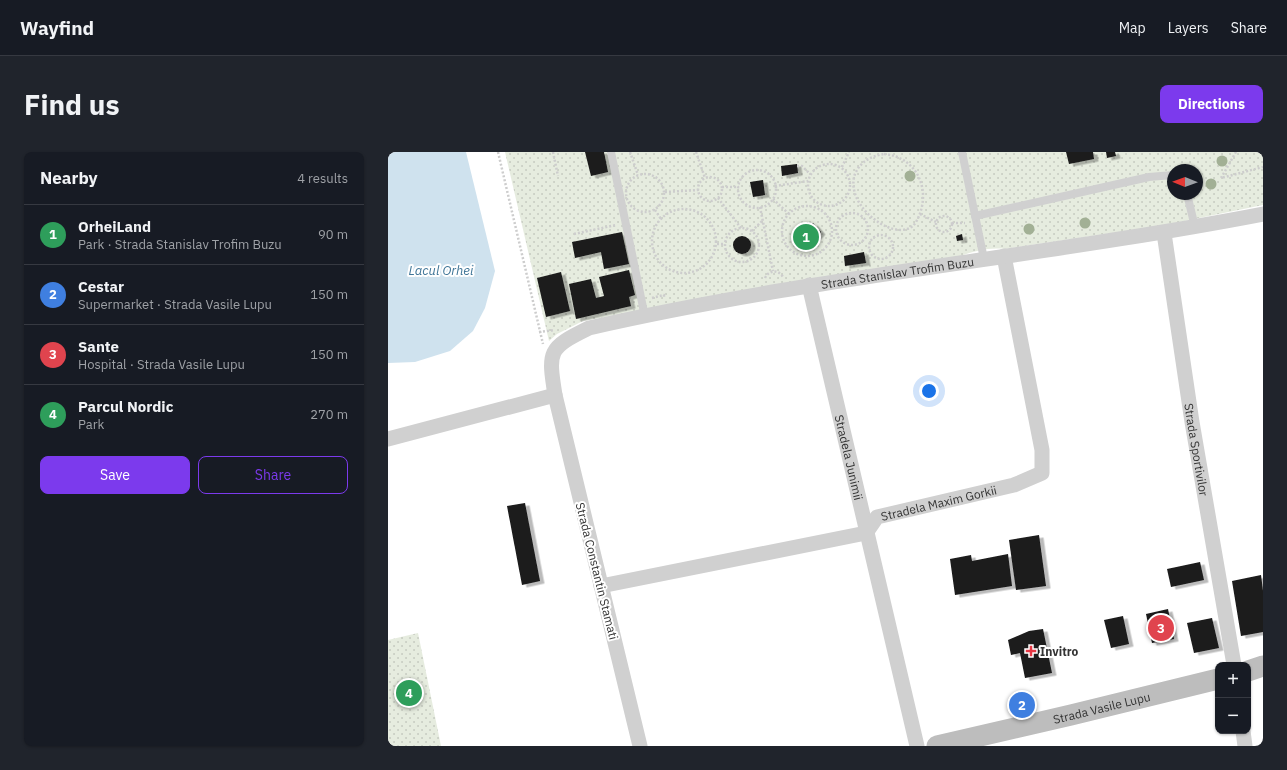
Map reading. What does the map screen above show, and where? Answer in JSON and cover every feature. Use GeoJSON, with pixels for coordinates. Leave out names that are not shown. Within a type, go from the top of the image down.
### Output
{"type":"FeatureCollection","features":[{"type":"Feature","properties":{"kind":"main road"},"geometry":{"type":"LineString","coordinates":[[1251,670],[1263,666]]}},
{"type":"Feature","properties":{"kind":"main road","name":"Strada Vasile Lupu"},"geometry":{"type":"LineString","coordinates":[[937,746],[1215,680]]}},
{"type":"Feature","properties":{"kind":"street","name":"Strada Stanislav Trofim Buzu"},"geometry":{"type":"LineString","coordinates":[[550,366],[555,350],[570,338],[590,328],[809,285],[1164,233],[1263,214]]}},
{"type":"Feature","properties":{"kind":"street","name":"Strada Sportivilor"},"geometry":{"type":"LineString","coordinates":[[1164,233],[1192,422],[1233,662]]}},
{"type":"Feature","properties":{"kind":"street","name":"Stradela Maxim Gorkii"},"geometry":{"type":"LineString","coordinates":[[866,533],[877,517],[1014,486],[1042,473],[1042,450],[1004,256]]}},
{"type":"Feature","properties":{"kind":"street","name":"Stradela Junimii"},"geometry":{"type":"LineString","coordinates":[[809,285],[917,746]]}},
{"type":"Feature","properties":{"kind":"street","name":"Strada Constantin Stamati"},"geometry":{"type":"LineString","coordinates":[[550,366],[555,395],[640,746]]}},
{"type":"Feature","properties":{"kind":"street"},"geometry":{"type":"LineString","coordinates":[[388,439],[555,395]]}},
{"type":"Feature","properties":{"kind":"street"},"geometry":{"type":"LineString","coordinates":[[601,586],[866,533]]}},
{"type":"Feature","properties":{"kind":"street"},"geometry":{"type":"LineString","coordinates":[[1243,734],[1245,746]]}},
{"type":"Feature","properties":{"kind":"lane"},"geometry":{"type":"LineString","coordinates":[[612,152],[645,317]]}},
{"type":"Feature","properties":{"kind":"lane"},"geometry":{"type":"LineString","coordinates":[[962,152],[984,259]]}},
{"type":"Feature","properties":{"kind":"lane"},"geometry":{"type":"LineString","coordinates":[[975,216],[1141,179],[1167,176]]}},
{"type":"Feature","properties":{"kind":"lane"},"geometry":{"type":"LineString","coordinates":[[1188,200],[1195,227]]}},
{"type":"Feature","properties":{"kind":"path"},"geometry":{"type":"LineString","coordinates":[[498,152],[539,334],[550,366]]}},
{"type":"Feature","properties":{"kind":"path"},"geometry":{"type":"LineString","coordinates":[[553,152],[558,176]]}},
{"type":"Feature","properties":{"kind":"path"},"geometry":{"type":"LineString","coordinates":[[630,152],[638,175]]}},
{"type":"Feature","properties":{"kind":"path"},"geometry":{"type":"LineString","coordinates":[[696,152],[705,178]]}},
{"type":"Feature","properties":{"kind":"path"},"geometry":{"type":"LineString","coordinates":[[842,167],[849,152]]}},
{"type":"Feature","properties":{"kind":"path"},"geometry":{"type":"LineString","coordinates":[[1236,152],[1221,178],[1263,167]]}},
{"type":"Feature","properties":{"kind":"path"},"geometry":{"type":"LineString","coordinates":[[842,167],[828,163],[821,165],[810,174],[808,181],[810,195],[820,204],[829,206],[844,200],[849,193],[852,185],[857,170],[870,158],[884,154],[899,157],[911,165],[921,183],[923,195],[920,214],[913,226],[906,230],[896,229],[885,226],[867,214],[856,200],[852,185],[842,167]]}},
{"type":"Feature","properties":{"kind":"path"},"geometry":{"type":"LineString","coordinates":[[797,166],[802,166],[810,174]]}},
{"type":"Feature","properties":{"kind":"path"},"geometry":{"type":"LineString","coordinates":[[759,170],[768,174],[775,186],[773,199],[765,206],[760,208],[746,204],[740,196],[739,187],[742,178],[759,170]]}},
{"type":"Feature","properties":{"kind":"path"},"geometry":{"type":"LineString","coordinates":[[643,174],[653,176],[661,182],[665,192],[662,203],[655,210],[644,213],[639,212],[630,206],[626,191],[630,181],[638,175],[643,174]]}},
{"type":"Feature","properties":{"kind":"path"},"geometry":{"type":"LineString","coordinates":[[705,178],[716,178],[722,187],[718,198],[712,201],[704,200],[698,190],[699,183],[705,178]]}},
{"type":"Feature","properties":{"kind":"path"},"geometry":{"type":"LineString","coordinates":[[775,186],[808,181]]}},
{"type":"Feature","properties":{"kind":"path"},"geometry":{"type":"LineString","coordinates":[[722,187],[739,187]]}},
{"type":"Feature","properties":{"kind":"path"},"geometry":{"type":"LineString","coordinates":[[665,192],[698,190]]}},
{"type":"Feature","properties":{"kind":"path"},"geometry":{"type":"LineString","coordinates":[[718,198],[740,228],[752,231],[759,241],[760,247],[758,252],[750,260],[738,262],[733,259],[726,250],[725,244],[730,233],[740,228]]}},
{"type":"Feature","properties":{"kind":"path"},"geometry":{"type":"LineString","coordinates":[[773,199],[789,214]]}},
{"type":"Feature","properties":{"kind":"path"},"geometry":{"type":"LineString","coordinates":[[818,208],[820,204]]}},
{"type":"Feature","properties":{"kind":"path"},"geometry":{"type":"LineString","coordinates":[[818,208],[806,206],[799,207],[789,214],[782,226],[784,240],[792,251],[798,254],[812,255],[824,249],[831,238],[834,231],[838,221],[845,215],[854,214],[863,218],[867,230],[864,239],[858,244],[849,245],[842,242],[834,231],[828,218],[818,208]]}},
{"type":"Feature","properties":{"kind":"path"},"geometry":{"type":"LineString","coordinates":[[760,208],[773,271]]}},
{"type":"Feature","properties":{"kind":"path"},"geometry":{"type":"LineString","coordinates":[[655,210],[661,219]]}},
{"type":"Feature","properties":{"kind":"path"},"geometry":{"type":"LineString","coordinates":[[676,210],[689,210],[702,214],[713,227],[717,244],[712,256],[704,266],[688,273],[671,271],[664,266],[654,252],[653,234],[661,219],[676,210]]}},
{"type":"Feature","properties":{"kind":"path"},"geometry":{"type":"LineString","coordinates":[[574,234],[626,223],[634,220],[639,212]]}},
{"type":"Feature","properties":{"kind":"path"},"geometry":{"type":"LineString","coordinates":[[863,218],[867,214]]}},
{"type":"Feature","properties":{"kind":"path"},"geometry":{"type":"LineString","coordinates":[[920,214],[936,222]]}},
{"type":"Feature","properties":{"kind":"path"},"geometry":{"type":"LineString","coordinates":[[946,216],[951,220],[951,226],[948,231],[942,232],[937,228],[936,222],[940,217],[946,216]]}},
{"type":"Feature","properties":{"kind":"path"},"geometry":{"type":"LineString","coordinates":[[752,231],[763,221]]}},
{"type":"Feature","properties":{"kind":"path"},"geometry":{"type":"LineString","coordinates":[[885,235],[893,244],[892,253],[890,256],[882,260],[874,258],[869,250],[870,242],[876,236],[885,235]]}},
{"type":"Feature","properties":{"kind":"path"},"geometry":{"type":"LineString","coordinates":[[864,239],[870,242]]}},
{"type":"Feature","properties":{"kind":"path"},"geometry":{"type":"LineString","coordinates":[[717,244],[725,244]]}},
{"type":"Feature","properties":{"kind":"shaded area"},"geometry":{"type":"Polygon","coordinates":[[[505,152],[1263,152],[1263,205],[1160,226],[1005,249],[985,249],[955,258],[583,321],[557,334],[549,341],[505,152]]]}},
{"type":"Feature","properties":{"kind":"shaded area"},"geometry":{"type":"Polygon","coordinates":[[[418,633],[441,746],[388,746],[388,640],[418,633]]]}},
{"type":"Feature","properties":{"kind":"water","name":"Lacul Orhei"},"geometry":{"type":"Polygon","coordinates":[[[388,152],[466,152],[495,271],[485,308],[473,331],[450,351],[415,362],[388,363],[388,152]]]}},
{"type":"Feature","properties":{"kind":"building"},"geometry":{"type":"Polygon","coordinates":[[[585,152],[604,152],[608,172],[591,176],[585,152]]]}},
{"type":"Feature","properties":{"kind":"building"},"geometry":{"type":"Polygon","coordinates":[[[1066,152],[1093,152],[1094,159],[1069,164],[1066,152]]]}},
{"type":"Feature","properties":{"kind":"building"},"geometry":{"type":"Polygon","coordinates":[[[1106,152],[1115,152],[1116,156],[1107,158],[1106,152]]]}},
{"type":"Feature","properties":{"kind":"building"},"geometry":{"type":"Polygon","coordinates":[[[797,164],[798,173],[782,176],[781,166],[797,164]]]}},
{"type":"Feature","properties":{"kind":"building"},"geometry":{"type":"Polygon","coordinates":[[[763,180],[765,195],[753,197],[750,182],[763,180]]]}},
{"type":"Feature","properties":{"kind":"building"},"geometry":{"type":"Polygon","coordinates":[[[807,222],[811,225],[813,223],[821,232],[812,242],[803,234],[804,232],[801,228],[807,222]]]}},
{"type":"Feature","properties":{"kind":"building"},"geometry":{"type":"Polygon","coordinates":[[[622,232],[629,264],[604,269],[601,252],[575,258],[572,242],[622,232]]]}},
{"type":"Feature","properties":{"kind":"building"},"geometry":{"type":"Polygon","coordinates":[[[962,234],[963,240],[957,241],[956,236],[962,234]]]}},
{"type":"Feature","properties":{"kind":"building"},"geometry":{"type":"Polygon","coordinates":[[[738,236],[746,236],[751,241],[749,252],[746,254],[738,254],[733,249],[733,241],[738,236]]]}},
{"type":"Feature","properties":{"kind":"building"},"geometry":{"type":"Polygon","coordinates":[[[864,252],[866,263],[845,266],[844,256],[864,252]]]}},
{"type":"Feature","properties":{"kind":"building"},"geometry":{"type":"Polygon","coordinates":[[[629,270],[635,295],[629,297],[631,306],[576,319],[569,284],[591,279],[596,298],[604,296],[599,277],[629,270]]]}},
{"type":"Feature","properties":{"kind":"building"},"geometry":{"type":"Polygon","coordinates":[[[561,272],[570,311],[546,317],[537,278],[561,272]]]}},
{"type":"Feature","properties":{"kind":"building"},"geometry":{"type":"Polygon","coordinates":[[[525,503],[540,581],[522,585],[507,506],[525,503]]]}},
{"type":"Feature","properties":{"kind":"building"},"geometry":{"type":"Polygon","coordinates":[[[1039,535],[1046,586],[1016,590],[1009,540],[1039,535]]]}},
{"type":"Feature","properties":{"kind":"building"},"geometry":{"type":"Polygon","coordinates":[[[1008,554],[1012,586],[955,595],[950,559],[971,555],[972,561],[1008,554]]]}},
{"type":"Feature","properties":{"kind":"building"},"geometry":{"type":"Polygon","coordinates":[[[1200,562],[1204,580],[1171,587],[1167,569],[1200,562]]]}},
{"type":"Feature","properties":{"kind":"building"},"geometry":{"type":"Polygon","coordinates":[[[1261,575],[1263,591],[1263,632],[1241,636],[1232,581],[1261,575]]]}},
{"type":"Feature","properties":{"kind":"building"},"geometry":{"type":"Polygon","coordinates":[[[1168,609],[1174,639],[1152,643],[1146,614],[1168,609]]]}},
{"type":"Feature","properties":{"kind":"building"},"geometry":{"type":"Polygon","coordinates":[[[1123,616],[1129,644],[1111,648],[1104,620],[1123,616]]]}},
{"type":"Feature","properties":{"kind":"building"},"geometry":{"type":"Polygon","coordinates":[[[1212,618],[1219,648],[1194,653],[1187,623],[1212,618]]]}},
{"type":"Feature","properties":{"kind":"building"},"geometry":{"type":"Polygon","coordinates":[[[1043,629],[1052,673],[1025,678],[1020,653],[1011,655],[1008,640],[1029,631],[1043,629]]]}},
{"type":"Feature","properties":{"kind":"place","name":"OrheiLand"},"geometry":{"type":"Point","coordinates":[806,237]}},
{"type":"Feature","properties":{"kind":"place","name":"Sante"},"geometry":{"type":"Point","coordinates":[1161,628]}},
{"type":"Feature","properties":{"kind":"place","name":"Invitro"},"geometry":{"type":"Point","coordinates":[1031,651]}},
{"type":"Feature","properties":{"kind":"place","name":"Parcul Nordic"},"geometry":{"type":"Point","coordinates":[409,693]}},
{"type":"Feature","properties":{"kind":"place","name":"Cestar"},"geometry":{"type":"Point","coordinates":[1022,705]}}]}
